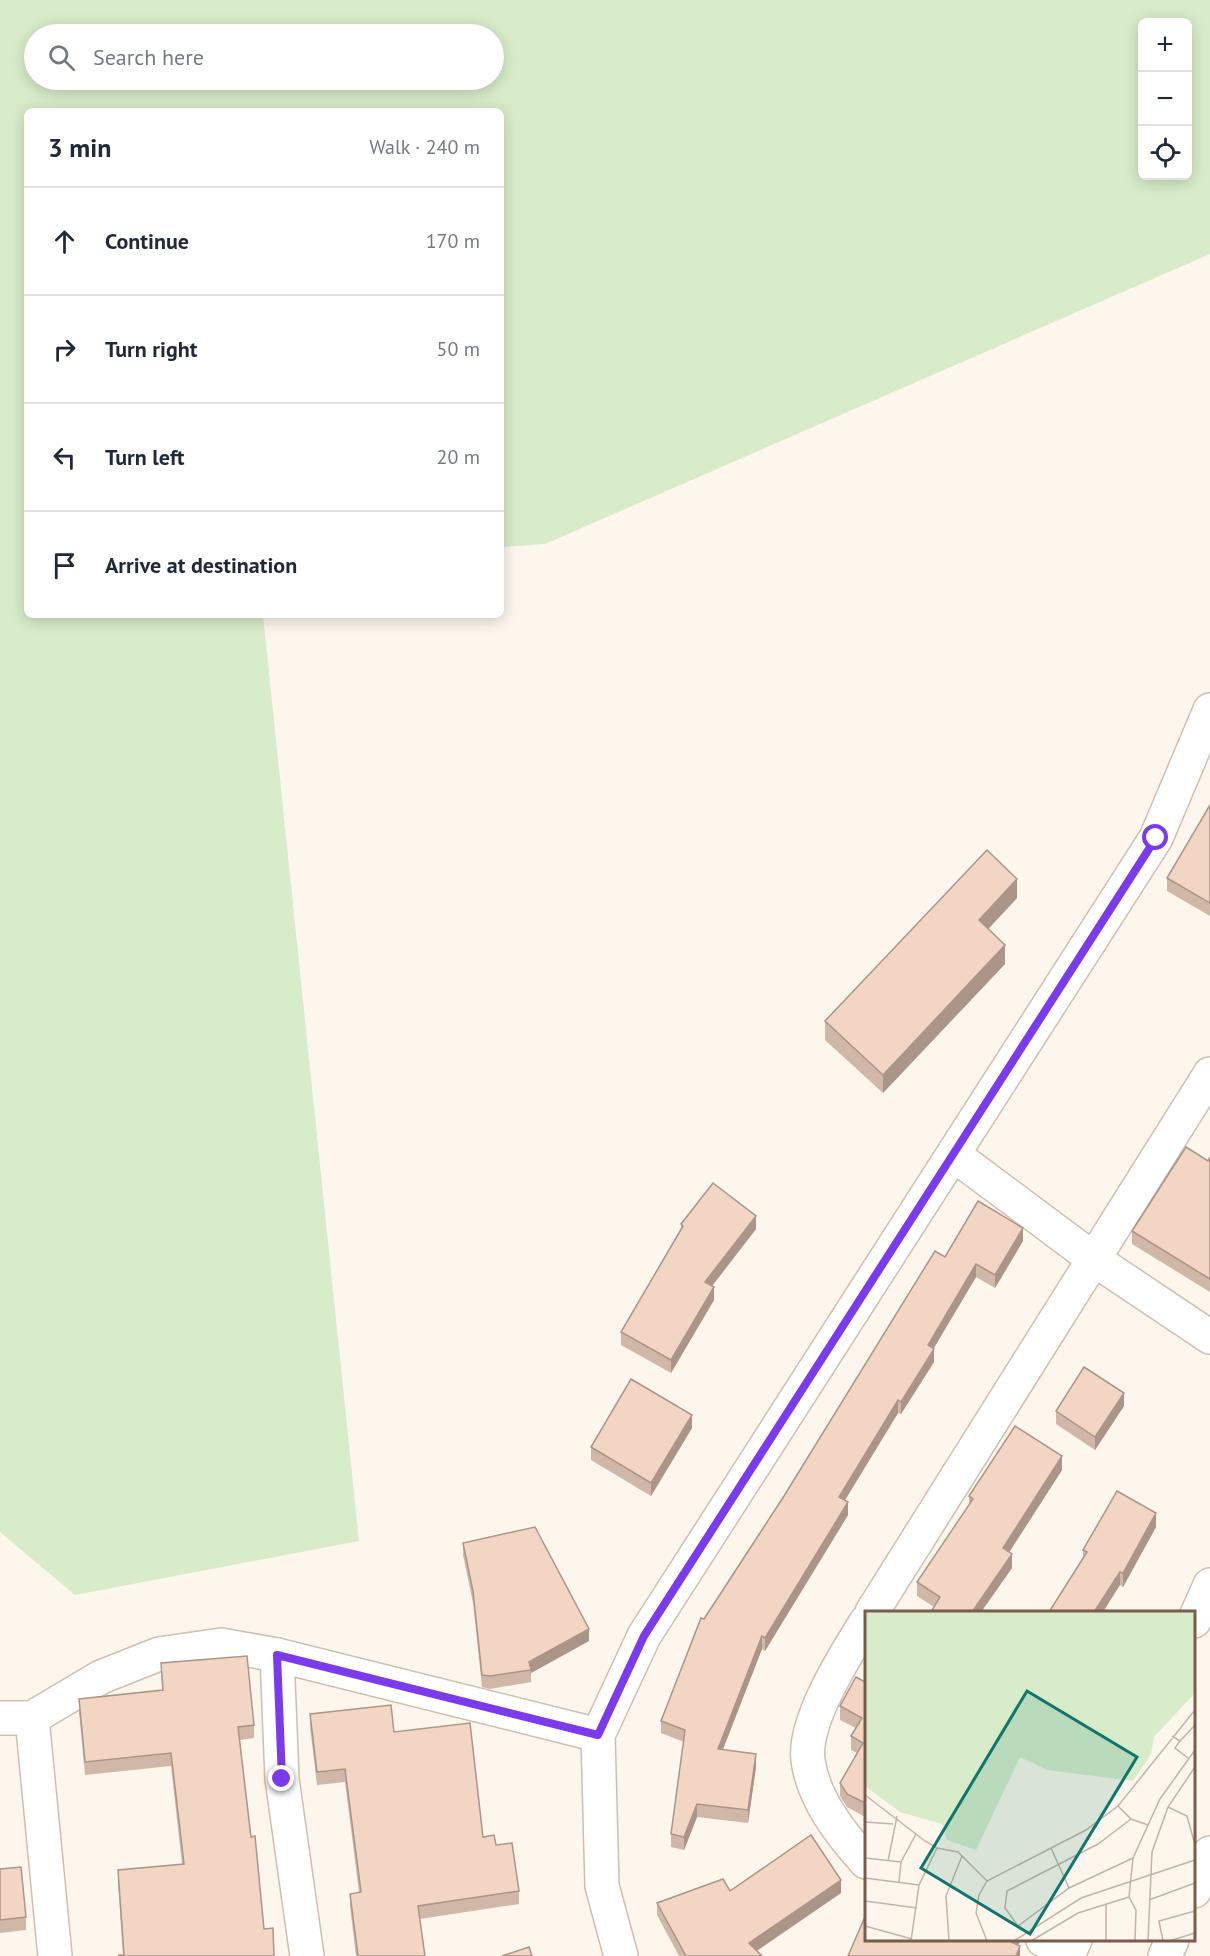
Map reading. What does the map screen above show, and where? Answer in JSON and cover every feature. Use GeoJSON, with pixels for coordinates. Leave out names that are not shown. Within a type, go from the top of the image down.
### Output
{"type":"FeatureCollection","features":[{"type":"Feature","properties":{"kind":"street"},"geometry":{"type":"LineString","coordinates":[[621,1956],[602,1886],[598,1735],[644,1636],[1156,838],[1210,710]]}},
{"type":"Feature","properties":{"kind":"street"},"geometry":{"type":"LineString","coordinates":[[873,1611],[1210,1074]]}},
{"type":"Feature","properties":{"kind":"street"},"geometry":{"type":"LineString","coordinates":[[954,1155],[1095,1260],[1210,1337]]}},
{"type":"Feature","properties":{"kind":"street"},"geometry":{"type":"LineString","coordinates":[[1195,1618],[1210,1584]]}},
{"type":"Feature","properties":{"kind":"street"},"geometry":{"type":"LineString","coordinates":[[865,1625],[837,1669],[814,1719],[807,1758],[818,1794],[840,1833],[865,1860]]}},
{"type":"Feature","properties":{"kind":"street"},"geometry":{"type":"LineString","coordinates":[[55,1956],[16,1718],[101,1677],[159,1654],[222,1645],[277,1655],[598,1735]]}},
{"type":"Feature","properties":{"kind":"street"},"geometry":{"type":"LineString","coordinates":[[277,1655],[282,1779],[307,1956]]}},
{"type":"Feature","properties":{"kind":"street"},"geometry":{"type":"LineString","coordinates":[[1195,1889],[1210,1853]]}},
{"type":"Feature","properties":{"kind":"street"},"geometry":{"type":"LineString","coordinates":[[1045,1941],[1070,1951],[1074,1941]]}},
{"type":"Feature","properties":{"kind":"street"},"geometry":{"type":"LineString","coordinates":[[1165,1956],[1172,1941]]}},
{"type":"Feature","properties":{"kind":"green space"},"geometry":{"type":"Polygon","coordinates":[[[0,0],[1210,0],[1210,254],[545,544],[504,547],[504,108],[24,108],[24,618],[263,618],[359,1541],[75,1595],[0,1532],[0,0]]]}},
{"type":"Feature","properties":{"kind":"building"},"geometry":{"type":"Polygon","coordinates":[[[1210,805],[1210,903],[1167,878],[1210,805]]]}},
{"type":"Feature","properties":{"kind":"building"},"geometry":{"type":"Polygon","coordinates":[[[987,850],[1017,879],[979,920],[1005,945],[883,1075],[825,1021],[987,850]]]}},
{"type":"Feature","properties":{"kind":"building"},"geometry":{"type":"Polygon","coordinates":[[[1186,1147],[1208,1161],[1210,1157],[1210,1279],[1132,1231],[1186,1147]]]}},
{"type":"Feature","properties":{"kind":"building"},"geometry":{"type":"Polygon","coordinates":[[[713,1183],[756,1216],[705,1282],[714,1287],[671,1360],[621,1332],[683,1226],[681,1224],[713,1183]]]}},
{"type":"Feature","properties":{"kind":"building"},"geometry":{"type":"Polygon","coordinates":[[[978,1201],[1023,1228],[995,1275],[976,1264],[928,1345],[934,1349],[901,1402],[898,1400],[839,1497],[848,1502],[765,1638],[762,1636],[718,1749],[756,1754],[748,1810],[697,1804],[684,1837],[671,1834],[685,1730],[661,1721],[701,1618],[704,1619],[784,1496],[935,1251],[945,1257],[978,1201]]]}},
{"type":"Feature","properties":{"kind":"building"},"geometry":{"type":"Polygon","coordinates":[[[1084,1367],[1124,1393],[1095,1437],[1056,1411],[1084,1367]]]}},
{"type":"Feature","properties":{"kind":"building"},"geometry":{"type":"Polygon","coordinates":[[[631,1379],[692,1415],[651,1483],[591,1447],[631,1379]]]}},
{"type":"Feature","properties":{"kind":"building"},"geometry":{"type":"Polygon","coordinates":[[[1015,1426],[1062,1456],[1003,1548],[1012,1554],[973,1611],[932,1611],[940,1597],[917,1582],[973,1499],[969,1496],[1015,1426]]]}},
{"type":"Feature","properties":{"kind":"building"},"geometry":{"type":"Polygon","coordinates":[[[1117,1491],[1156,1513],[1123,1573],[1120,1572],[1095,1611],[1050,1611],[1087,1552],[1083,1550],[1117,1491]]]}},
{"type":"Feature","properties":{"kind":"building"},"geometry":{"type":"Polygon","coordinates":[[[535,1527],[589,1629],[529,1662],[531,1670],[490,1676],[482,1675],[473,1591],[463,1543],[535,1527]]]}},
{"type":"Feature","properties":{"kind":"building"},"geometry":{"type":"Polygon","coordinates":[[[247,1656],[254,1725],[238,1727],[251,1837],[255,1836],[264,1929],[273,1928],[274,1956],[119,1956],[124,1955],[118,1870],[184,1864],[171,1753],[85,1762],[79,1699],[163,1690],[161,1663],[247,1656]]]}},
{"type":"Feature","properties":{"kind":"building"},"geometry":{"type":"Polygon","coordinates":[[[856,1677],[865,1682],[865,1803],[847,1794],[840,1783],[863,1743],[851,1736],[862,1718],[840,1706],[856,1677]]]}},
{"type":"Feature","properties":{"kind":"building"},"geometry":{"type":"Polygon","coordinates":[[[391,1705],[394,1732],[470,1723],[483,1837],[494,1835],[496,1845],[512,1843],[519,1891],[418,1906],[425,1956],[358,1956],[350,1894],[361,1892],[345,1769],[317,1772],[310,1714],[391,1705]]]}},
{"type":"Feature","properties":{"kind":"building"},"geometry":{"type":"Polygon","coordinates":[[[811,1835],[841,1880],[749,1943],[762,1956],[686,1956],[657,1903],[723,1879],[730,1891],[811,1835]]]}},
{"type":"Feature","properties":{"kind":"building"},"geometry":{"type":"Polygon","coordinates":[[[21,1867],[26,1917],[0,1920],[0,1869],[21,1867]]]}},
{"type":"Feature","properties":{"kind":"building"},"geometry":{"type":"Polygon","coordinates":[[[865,1917],[865,1941],[1012,1941],[1020,1946],[1016,1956],[848,1956],[865,1917]]]}},
{"type":"Feature","properties":{"kind":"building"},"geometry":{"type":"Polygon","coordinates":[[[529,1947],[532,1956],[502,1956],[529,1947]]]}},
{"type":"Feature","properties":{"kind":"route"},"geometry":{"type":"LineString","coordinates":[[282,1779],[277,1655],[598,1735],[644,1636],[1068,979],[1156,838]]}}]}
